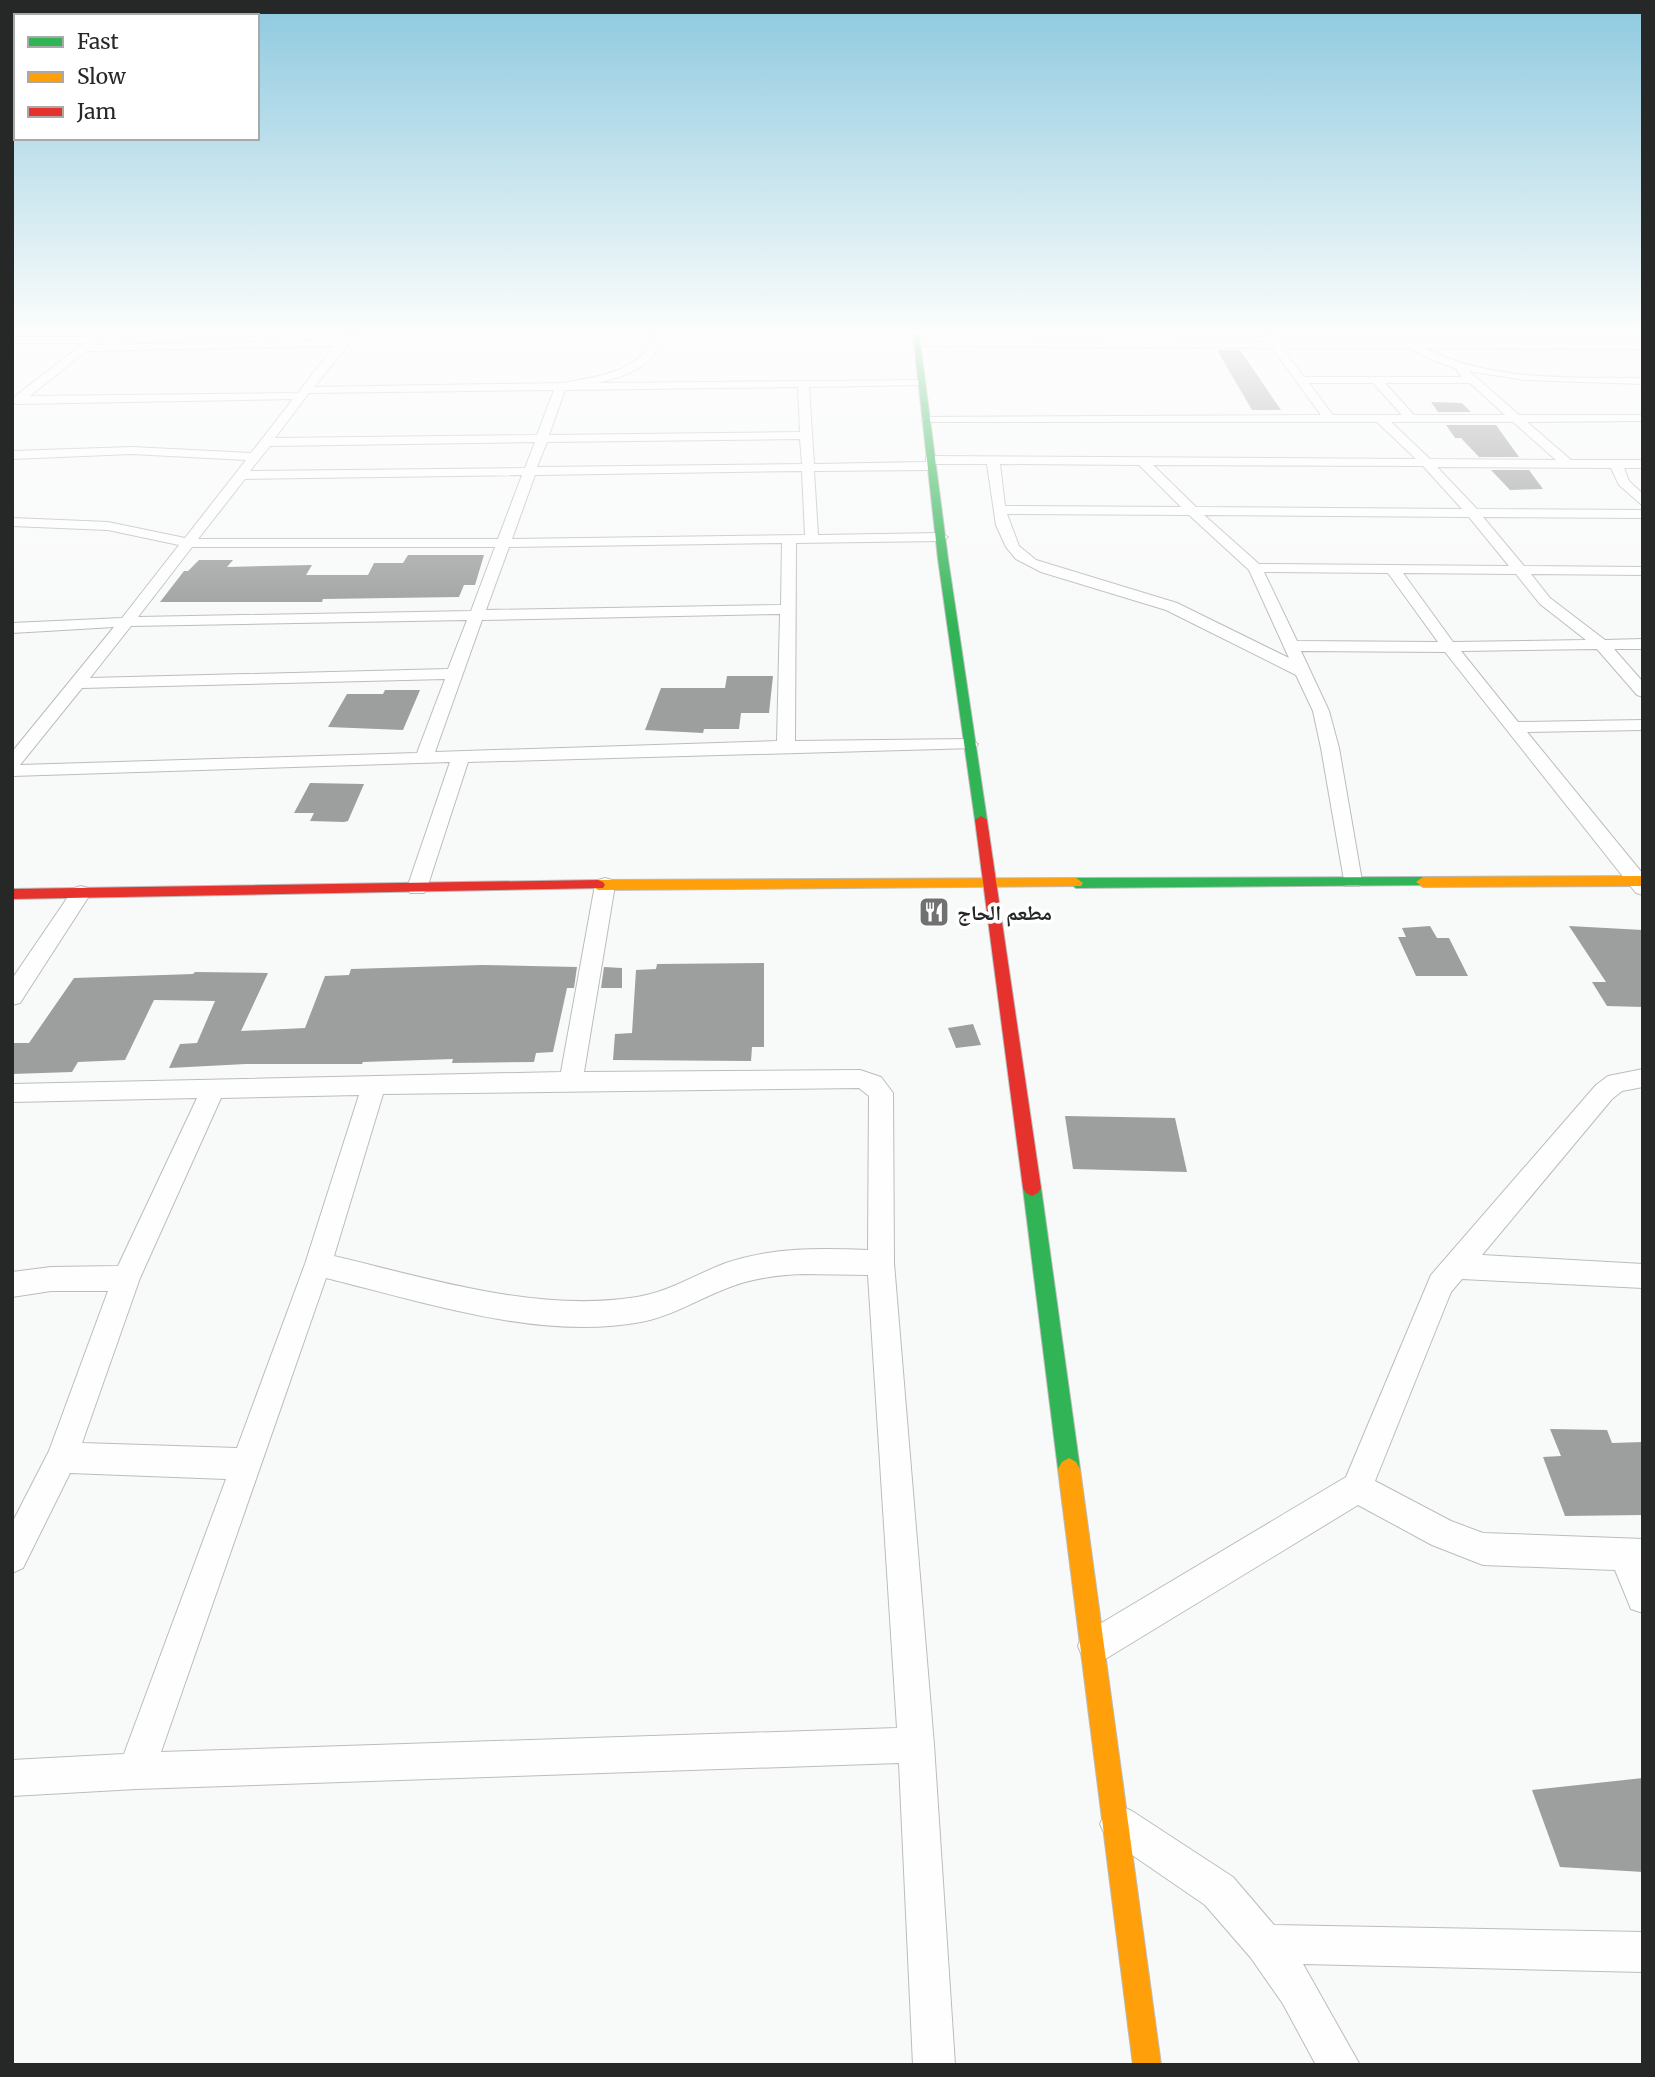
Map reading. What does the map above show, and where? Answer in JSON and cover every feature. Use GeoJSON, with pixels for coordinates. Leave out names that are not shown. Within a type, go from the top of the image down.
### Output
{"type":"FeatureCollection","features":[{"type":"Feature","properties":{"kind":"street"},"geometry":{"type":"LineString","coordinates":[[12,764],[128,622],[274,431]]}},
{"type":"Feature","properties":{"kind":"street"},"geometry":{"type":"LineString","coordinates":[[424,757],[546,431]]}},
{"type":"Feature","properties":{"kind":"street"},"geometry":{"type":"LineString","coordinates":[[805,431],[812,540]]}},
{"type":"Feature","properties":{"kind":"street"},"geometry":{"type":"LineString","coordinates":[[927,431],[1095,1646],[1147,2065]]}},
{"type":"Feature","properties":{"kind":"street"},"geometry":{"type":"LineString","coordinates":[[1394,431],[1428,463],[1473,513],[1545,601],[1601,644],[1643,692]]}},
{"type":"Feature","properties":{"kind":"street"},"geometry":{"type":"LineString","coordinates":[[1531,431],[1568,464]]}},
{"type":"Feature","properties":{"kind":"street"},"geometry":{"type":"LineString","coordinates":[[265,442],[805,435]]}},
{"type":"Feature","properties":{"kind":"street"},"geometry":{"type":"LineString","coordinates":[[12,455],[88,448],[132,448],[253,457]]}},
{"type":"Feature","properties":{"kind":"street"},"geometry":{"type":"LineString","coordinates":[[993,461],[1001,510],[1014,549],[1033,564],[1153,600],[1206,622],[1301,671]]}},
{"type":"Feature","properties":{"kind":"street"},"geometry":{"type":"LineString","coordinates":[[241,475],[807,468],[993,461],[1643,464]]}},
{"type":"Feature","properties":{"kind":"street"},"geometry":{"type":"LineString","coordinates":[[1143,461],[1192,511],[1255,568],[1321,711],[1330,748],[1352,881]]}},
{"type":"Feature","properties":{"kind":"street"},"geometry":{"type":"LineString","coordinates":[[1616,464],[1623,482],[1643,502]]}},
{"type":"Feature","properties":{"kind":"street"},"geometry":{"type":"LineString","coordinates":[[1001,510],[1643,514]]}},
{"type":"Feature","properties":{"kind":"street"},"geometry":{"type":"LineString","coordinates":[[12,522],[108,526],[188,543],[503,543],[941,537]]}},
{"type":"Feature","properties":{"kind":"street"},"geometry":{"type":"LineString","coordinates":[[786,746],[789,540]]}},
{"type":"Feature","properties":{"kind":"street"},"geometry":{"type":"LineString","coordinates":[[1255,568],[1643,571]]}},
{"type":"Feature","properties":{"kind":"street"},"geometry":{"type":"LineString","coordinates":[[1393,570],[1449,647],[1641,883]]}},
{"type":"Feature","properties":{"kind":"street"},"geometry":{"type":"LineString","coordinates":[[12,628],[128,622],[788,609]]}},
{"type":"Feature","properties":{"kind":"street"},"geometry":{"type":"LineString","coordinates":[[1291,646],[1643,644]]}},
{"type":"Feature","properties":{"kind":"street"},"geometry":{"type":"LineString","coordinates":[[79,683],[456,674]]}},
{"type":"Feature","properties":{"kind":"street"},"geometry":{"type":"LineString","coordinates":[[1514,727],[1643,725]]}},
{"type":"Feature","properties":{"kind":"street"},"geometry":{"type":"LineString","coordinates":[[12,771],[786,746],[969,744]]}},
{"type":"Feature","properties":{"kind":"street"},"geometry":{"type":"LineString","coordinates":[[416,888],[461,756]]}},
{"type":"Feature","properties":{"kind":"street"},"geometry":{"type":"LineString","coordinates":[[12,894],[605,885],[1352,881],[1641,883]]}},
{"type":"Feature","properties":{"kind":"street"},"geometry":{"type":"LineString","coordinates":[[571,1081],[605,885]]}},
{"type":"Feature","properties":{"kind":"street"},"geometry":{"type":"LineString","coordinates":[[12,997],[81,893]]}},
{"type":"Feature","properties":{"kind":"street"},"geometry":{"type":"LineString","coordinates":[[1095,1646],[1357,1488],[1441,1284],[1604,1092],[1616,1083],[1643,1078]]}},
{"type":"Feature","properties":{"kind":"street"},"geometry":{"type":"LineString","coordinates":[[12,1093],[571,1081],[860,1080],[873,1084],[881,1093],[881,1263],[916,1745],[934,2065]]}},
{"type":"Feature","properties":{"kind":"street"},"geometry":{"type":"LineString","coordinates":[[136,1771],[318,1264],[373,1087]]}},
{"type":"Feature","properties":{"kind":"street"},"geometry":{"type":"LineString","coordinates":[[12,1557],[62,1458],[126,1278],[213,1089]]}},
{"type":"Feature","properties":{"kind":"street"},"geometry":{"type":"LineString","coordinates":[[318,1264],[479,1301],[549,1313],[592,1315],[648,1308],[752,1268],[827,1261],[881,1263]]}},
{"type":"Feature","properties":{"kind":"street"},"geometry":{"type":"LineString","coordinates":[[1454,1267],[1501,1267],[1643,1276]]}},
{"type":"Feature","properties":{"kind":"street"},"geometry":{"type":"LineString","coordinates":[[12,1285],[51,1279],[126,1278]]}},
{"type":"Feature","properties":{"kind":"street"},"geometry":{"type":"LineString","coordinates":[[62,1458],[245,1464]]}},
{"type":"Feature","properties":{"kind":"street"},"geometry":{"type":"LineString","coordinates":[[1357,1488],[1443,1534],[1483,1549],[1634,1554],[1643,1597]]}},
{"type":"Feature","properties":{"kind":"street"},"geometry":{"type":"LineString","coordinates":[[12,1778],[136,1771],[916,1745]]}},
{"type":"Feature","properties":{"kind":"street"},"geometry":{"type":"LineString","coordinates":[[1116,1822],[1220,1891],[1265,1944],[1297,1990],[1339,2065]]}},
{"type":"Feature","properties":{"kind":"street"},"geometry":{"type":"LineString","coordinates":[[1265,1944],[1643,1952]]}},
{"type":"Feature","properties":{"kind":"building"},"geometry":{"type":"Polygon","coordinates":[[[1450,431],[1500,431],[1519,457],[1479,457],[1461,438],[1455,438],[1450,431]]]}},
{"type":"Feature","properties":{"kind":"building"},"geometry":{"type":"Polygon","coordinates":[[[1491,470],[1529,470],[1543,489],[1510,490],[1491,470]]]}},
{"type":"Feature","properties":{"kind":"building"},"geometry":{"type":"Polygon","coordinates":[[[408,555],[484,555],[475,585],[464,585],[459,597],[323,599],[322,602],[160,602],[184,571],[188,571],[199,560],[233,560],[227,567],[312,565],[306,575],[368,575],[374,563],[403,563],[408,555]]]}},
{"type":"Feature","properties":{"kind":"building"},"geometry":{"type":"Polygon","coordinates":[[[727,676],[773,676],[769,713],[741,713],[739,729],[704,729],[703,733],[645,730],[661,688],[725,688],[727,676]]]}},
{"type":"Feature","properties":{"kind":"building"},"geometry":{"type":"Polygon","coordinates":[[[385,690],[420,690],[403,730],[328,727],[347,694],[383,694],[385,690]]]}},
{"type":"Feature","properties":{"kind":"building"},"geometry":{"type":"Polygon","coordinates":[[[310,783],[364,784],[348,821],[344,822],[310,821],[314,813],[294,813],[310,783]]]}},
{"type":"Feature","properties":{"kind":"building"},"geometry":{"type":"Polygon","coordinates":[[[1430,926],[1437,938],[1449,938],[1468,976],[1416,976],[1398,937],[1406,937],[1402,928],[1430,926]]]}},
{"type":"Feature","properties":{"kind":"building"},"geometry":{"type":"Polygon","coordinates":[[[1569,926],[1643,930],[1643,1007],[1607,1006],[1592,982],[1606,982],[1569,926]]]}},
{"type":"Feature","properties":{"kind":"building"},"geometry":{"type":"Polygon","coordinates":[[[764,963],[764,1047],[752,1047],[751,1061],[613,1060],[615,1034],[632,1033],[636,970],[656,969],[657,964],[764,963]]]}},
{"type":"Feature","properties":{"kind":"building"},"geometry":{"type":"Polygon","coordinates":[[[482,965],[577,967],[574,988],[567,988],[553,1052],[536,1053],[534,1062],[452,1063],[453,1059],[362,1064],[246,1064],[169,1068],[180,1044],[197,1043],[215,1001],[154,1000],[125,1060],[78,1062],[72,1072],[12,1074],[12,1043],[29,1043],[74,978],[195,972],[268,973],[241,1031],[305,1028],[325,976],[349,975],[351,969],[482,965]]]}},
{"type":"Feature","properties":{"kind":"building"},"geometry":{"type":"Polygon","coordinates":[[[604,967],[622,968],[622,988],[601,988],[604,967]]]}},
{"type":"Feature","properties":{"kind":"building"},"geometry":{"type":"Polygon","coordinates":[[[973,1024],[981,1045],[956,1048],[948,1028],[973,1024]]]}},
{"type":"Feature","properties":{"kind":"building"},"geometry":{"type":"Polygon","coordinates":[[[1065,1116],[1175,1118],[1187,1172],[1073,1169],[1065,1116]]]}},
{"type":"Feature","properties":{"kind":"building"},"geometry":{"type":"Polygon","coordinates":[[[1550,1429],[1607,1430],[1612,1443],[1643,1442],[1643,1515],[1565,1516],[1543,1457],[1561,1456],[1550,1429]]]}},
{"type":"Feature","properties":{"kind":"building"},"geometry":{"type":"Polygon","coordinates":[[[1643,1778],[1643,1872],[1560,1867],[1532,1790],[1643,1778]]]}},
{"type":"Feature","properties":{"kind":"traffic: fast"},"geometry":{"type":"LineString","coordinates":[[928,431],[943,559],[981,820]]}},
{"type":"Feature","properties":{"kind":"traffic: fast"},"geometry":{"type":"LineString","coordinates":[[1076,883],[1423,882]]}},
{"type":"Feature","properties":{"kind":"traffic: fast"},"geometry":{"type":"LineString","coordinates":[[1032,1188],[1069,1469]]}},
{"type":"Feature","properties":{"kind":"traffic: slow"},"geometry":{"type":"LineString","coordinates":[[1423,882],[1643,881]]}},
{"type":"Feature","properties":{"kind":"traffic: slow"},"geometry":{"type":"LineString","coordinates":[[598,885],[1076,883]]}},
{"type":"Feature","properties":{"kind":"traffic: slow"},"geometry":{"type":"LineString","coordinates":[[1069,1469],[1147,2065]]}},
{"type":"Feature","properties":{"kind":"traffic: jam"},"geometry":{"type":"LineString","coordinates":[[981,820],[1032,1188]]}},
{"type":"Feature","properties":{"kind":"traffic: jam"},"geometry":{"type":"LineString","coordinates":[[12,894],[598,885]]}},
{"type":"Feature","properties":{"kind":"place","name":"مطعم الحاج"},"geometry":{"type":"Point","coordinates":[934,912]}}]}
